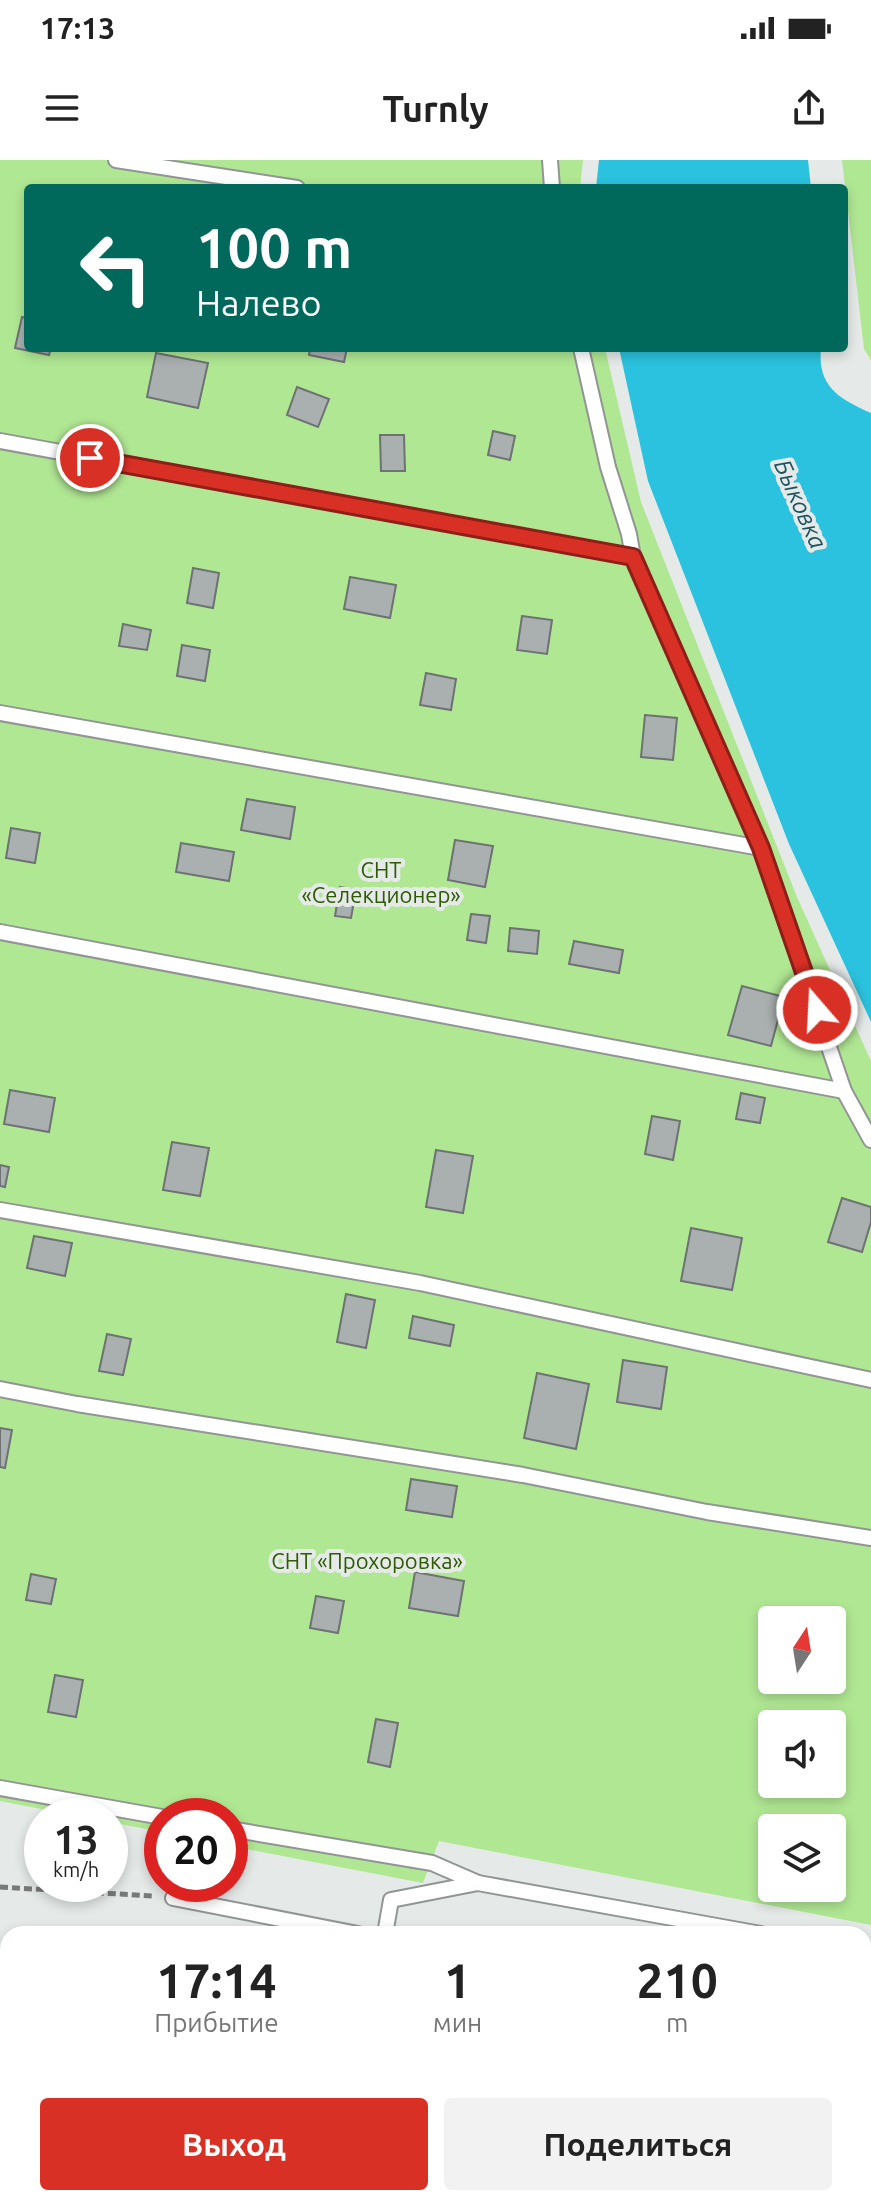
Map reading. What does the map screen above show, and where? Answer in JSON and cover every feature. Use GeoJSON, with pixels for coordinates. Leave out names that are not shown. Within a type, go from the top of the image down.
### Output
{"type":"FeatureCollection","features":[{"type":"Feature","properties":{"kind":"lane"},"geometry":{"type":"LineString","coordinates":[[116,160],[271,184]]}},
{"type":"Feature","properties":{"kind":"lane"},"geometry":{"type":"LineString","coordinates":[[550,160],[552,184]]}},
{"type":"Feature","properties":{"kind":"lane"},"geometry":{"type":"LineString","coordinates":[[582,352],[608,467],[633,557],[761,848],[844,1091],[871,1140]]}},
{"type":"Feature","properties":{"kind":"lane"},"geometry":{"type":"LineString","coordinates":[[0,441],[633,557]]}},
{"type":"Feature","properties":{"kind":"lane"},"geometry":{"type":"LineString","coordinates":[[0,713],[761,848]]}},
{"type":"Feature","properties":{"kind":"lane"},"geometry":{"type":"LineString","coordinates":[[0,932],[844,1091]]}},
{"type":"Feature","properties":{"kind":"lane"},"geometry":{"type":"LineString","coordinates":[[0,1210],[420,1283],[871,1380]]}},
{"type":"Feature","properties":{"kind":"lane"},"geometry":{"type":"LineString","coordinates":[[0,1389],[523,1475],[707,1512],[871,1538]]}},
{"type":"Feature","properties":{"kind":"lane"},"geometry":{"type":"LineString","coordinates":[[0,1788],[144,1814]]}},
{"type":"Feature","properties":{"kind":"lane"},"geometry":{"type":"LineString","coordinates":[[248,1832],[432,1863],[478,1883],[717,1926]]}},
{"type":"Feature","properties":{"kind":"lane"},"geometry":{"type":"LineString","coordinates":[[386,1926],[391,1900],[478,1883]]}},
{"type":"Feature","properties":{"kind":"lane"},"geometry":{"type":"LineString","coordinates":[[194,1902],[317,1926]]}},
{"type":"Feature","properties":{"kind":"path"},"geometry":{"type":"LineString","coordinates":[[0,1887],[144,1896]]}},
{"type":"Feature","properties":{"kind":"green space","name":"СНТ «Селекционер»"},"geometry":{"type":"Polygon","coordinates":[[[0,160],[583,160],[580,184],[24,184],[24,352],[606,352],[641,502],[797,897],[871,1061],[871,1925],[439,1841],[423,1883],[248,1849],[248,1798],[144,1798],[144,1829],[128,1825],[128,1798],[24,1798],[24,1806],[0,1801],[0,160]]]}},
{"type":"Feature","properties":{"kind":"green space"},"geometry":{"type":"Polygon","coordinates":[[[842,160],[871,160],[871,360],[864,349],[848,212],[848,184],[845,184],[842,160]]]}},
{"type":"Feature","properties":{"kind":"water"},"geometry":{"type":"Polygon","coordinates":[[[599,160],[808,160],[811,184],[596,184],[599,160]]]}},
{"type":"Feature","properties":{"kind":"water","name":"Быковка"},"geometry":{"type":"Polygon","coordinates":[[[620,352],[821,352],[823,373],[833,390],[871,413],[871,1022],[789,844],[648,481],[620,352]]]}},
{"type":"Feature","properties":{"kind":"building"},"geometry":{"type":"Polygon","coordinates":[[[22,317],[24,317],[24,350],[15,348],[22,317]]]}},
{"type":"Feature","properties":{"kind":"building"},"geometry":{"type":"Polygon","coordinates":[[[309,352],[346,352],[344,362],[309,355],[309,352]]]}},
{"type":"Feature","properties":{"kind":"building"},"geometry":{"type":"Polygon","coordinates":[[[156,353],[208,363],[198,408],[147,397],[156,353]]]}},
{"type":"Feature","properties":{"kind":"building"},"geometry":{"type":"Polygon","coordinates":[[[297,387],[329,399],[318,427],[287,415],[297,387]]]}},
{"type":"Feature","properties":{"kind":"building"},"geometry":{"type":"Polygon","coordinates":[[[493,431],[515,436],[510,460],[488,455],[493,431]]]}},
{"type":"Feature","properties":{"kind":"building"},"geometry":{"type":"Polygon","coordinates":[[[380,435],[404,435],[405,471],[381,471],[380,435]]]}},
{"type":"Feature","properties":{"kind":"building"},"geometry":{"type":"Polygon","coordinates":[[[193,568],[219,573],[213,608],[187,603],[193,568]]]}},
{"type":"Feature","properties":{"kind":"building"},"geometry":{"type":"Polygon","coordinates":[[[350,577],[396,585],[390,618],[344,609],[350,577]]]}},
{"type":"Feature","properties":{"kind":"building"},"geometry":{"type":"Polygon","coordinates":[[[522,616],[552,620],[547,654],[517,650],[522,616]]]}},
{"type":"Feature","properties":{"kind":"building"},"geometry":{"type":"Polygon","coordinates":[[[123,624],[151,630],[147,650],[119,646],[123,624]]]}},
{"type":"Feature","properties":{"kind":"building"},"geometry":{"type":"Polygon","coordinates":[[[182,645],[210,650],[205,681],[177,676],[182,645]]]}},
{"type":"Feature","properties":{"kind":"building"},"geometry":{"type":"Polygon","coordinates":[[[426,673],[456,679],[451,710],[420,705],[426,673]]]}},
{"type":"Feature","properties":{"kind":"building"},"geometry":{"type":"Polygon","coordinates":[[[645,715],[677,718],[673,760],[641,757],[645,715]]]}},
{"type":"Feature","properties":{"kind":"building"},"geometry":{"type":"Polygon","coordinates":[[[247,799],[295,807],[290,839],[241,830],[247,799]]]}},
{"type":"Feature","properties":{"kind":"building"},"geometry":{"type":"Polygon","coordinates":[[[11,828],[40,833],[35,863],[6,858],[11,828]]]}},
{"type":"Feature","properties":{"kind":"building"},"geometry":{"type":"Polygon","coordinates":[[[455,840],[493,846],[485,887],[448,880],[455,840]]]}},
{"type":"Feature","properties":{"kind":"building"},"geometry":{"type":"Polygon","coordinates":[[[181,843],[234,852],[229,881],[176,872],[181,843]]]}},
{"type":"Feature","properties":{"kind":"building"},"geometry":{"type":"Polygon","coordinates":[[[340,887],[356,890],[351,918],[335,916],[340,887]]]}},
{"type":"Feature","properties":{"kind":"building"},"geometry":{"type":"Polygon","coordinates":[[[471,914],[490,916],[486,943],[467,940],[471,914]]]}},
{"type":"Feature","properties":{"kind":"building"},"geometry":{"type":"Polygon","coordinates":[[[510,928],[539,931],[537,954],[508,951],[510,928]]]}},
{"type":"Feature","properties":{"kind":"building"},"geometry":{"type":"Polygon","coordinates":[[[574,941],[623,950],[619,973],[569,964],[574,941]]]}},
{"type":"Feature","properties":{"kind":"building"},"geometry":{"type":"Polygon","coordinates":[[[742,986],[784,997],[771,1046],[728,1035],[742,986]]]}},
{"type":"Feature","properties":{"kind":"building"},"geometry":{"type":"Polygon","coordinates":[[[10,1090],[55,1098],[49,1132],[4,1124],[10,1090]]]}},
{"type":"Feature","properties":{"kind":"building"},"geometry":{"type":"Polygon","coordinates":[[[741,1093],[765,1098],[760,1123],[736,1119],[741,1093]]]}},
{"type":"Feature","properties":{"kind":"building"},"geometry":{"type":"Polygon","coordinates":[[[652,1116],[680,1121],[673,1160],[645,1154],[652,1116]]]}},
{"type":"Feature","properties":{"kind":"building"},"geometry":{"type":"Polygon","coordinates":[[[172,1142],[209,1148],[200,1196],[163,1190],[172,1142]]]}},
{"type":"Feature","properties":{"kind":"building"},"geometry":{"type":"Polygon","coordinates":[[[436,1150],[473,1156],[463,1213],[426,1207],[436,1150]]]}},
{"type":"Feature","properties":{"kind":"building"},"geometry":{"type":"Polygon","coordinates":[[[0,1165],[9,1167],[5,1187],[0,1186],[0,1165]]]}},
{"type":"Feature","properties":{"kind":"building"},"geometry":{"type":"Polygon","coordinates":[[[842,1198],[871,1207],[871,1222],[862,1252],[828,1242],[842,1198]]]}},
{"type":"Feature","properties":{"kind":"building"},"geometry":{"type":"Polygon","coordinates":[[[691,1228],[742,1238],[732,1290],[681,1281],[691,1228]]]}},
{"type":"Feature","properties":{"kind":"building"},"geometry":{"type":"Polygon","coordinates":[[[34,1236],[72,1243],[65,1276],[27,1268],[34,1236]]]}},
{"type":"Feature","properties":{"kind":"building"},"geometry":{"type":"Polygon","coordinates":[[[346,1294],[375,1300],[366,1348],[337,1342],[346,1294]]]}},
{"type":"Feature","properties":{"kind":"building"},"geometry":{"type":"Polygon","coordinates":[[[413,1316],[454,1325],[450,1346],[409,1338],[413,1316]]]}},
{"type":"Feature","properties":{"kind":"building"},"geometry":{"type":"Polygon","coordinates":[[[107,1334],[131,1339],[123,1375],[99,1371],[107,1334]]]}},
{"type":"Feature","properties":{"kind":"building"},"geometry":{"type":"Polygon","coordinates":[[[623,1360],[667,1367],[661,1409],[617,1402],[623,1360]]]}},
{"type":"Feature","properties":{"kind":"building"},"geometry":{"type":"Polygon","coordinates":[[[537,1373],[589,1384],[576,1449],[524,1438],[537,1373]]]}},
{"type":"Feature","properties":{"kind":"building"},"geometry":{"type":"Polygon","coordinates":[[[0,1428],[12,1430],[5,1468],[0,1467],[0,1428]]]}},
{"type":"Feature","properties":{"kind":"building"},"geometry":{"type":"Polygon","coordinates":[[[411,1479],[457,1486],[452,1517],[406,1510],[411,1479]]]}},
{"type":"Feature","properties":{"kind":"building"},"geometry":{"type":"Polygon","coordinates":[[[415,1572],[464,1581],[458,1616],[409,1608],[415,1572]]]}},
{"type":"Feature","properties":{"kind":"building"},"geometry":{"type":"Polygon","coordinates":[[[31,1574],[56,1579],[51,1604],[26,1600],[31,1574]]]}},
{"type":"Feature","properties":{"kind":"building"},"geometry":{"type":"Polygon","coordinates":[[[316,1596],[344,1601],[338,1633],[310,1628],[316,1596]]]}},
{"type":"Feature","properties":{"kind":"building"},"geometry":{"type":"Polygon","coordinates":[[[55,1675],[83,1680],[76,1717],[48,1712],[55,1675]]]}},
{"type":"Feature","properties":{"kind":"building"},"geometry":{"type":"Polygon","coordinates":[[[376,1719],[398,1723],[390,1767],[368,1762],[376,1719]]]}},
{"type":"Feature","properties":{"kind":"route"},"geometry":{"type":"LineString","coordinates":[[90,458],[633,557],[761,848],[817,1010]]}},
{"type":"Feature","properties":{"kind":"park label","name":"СНТ «Прохоровка»"},"geometry":{"type":"Point","coordinates":[367,1561]}}]}
